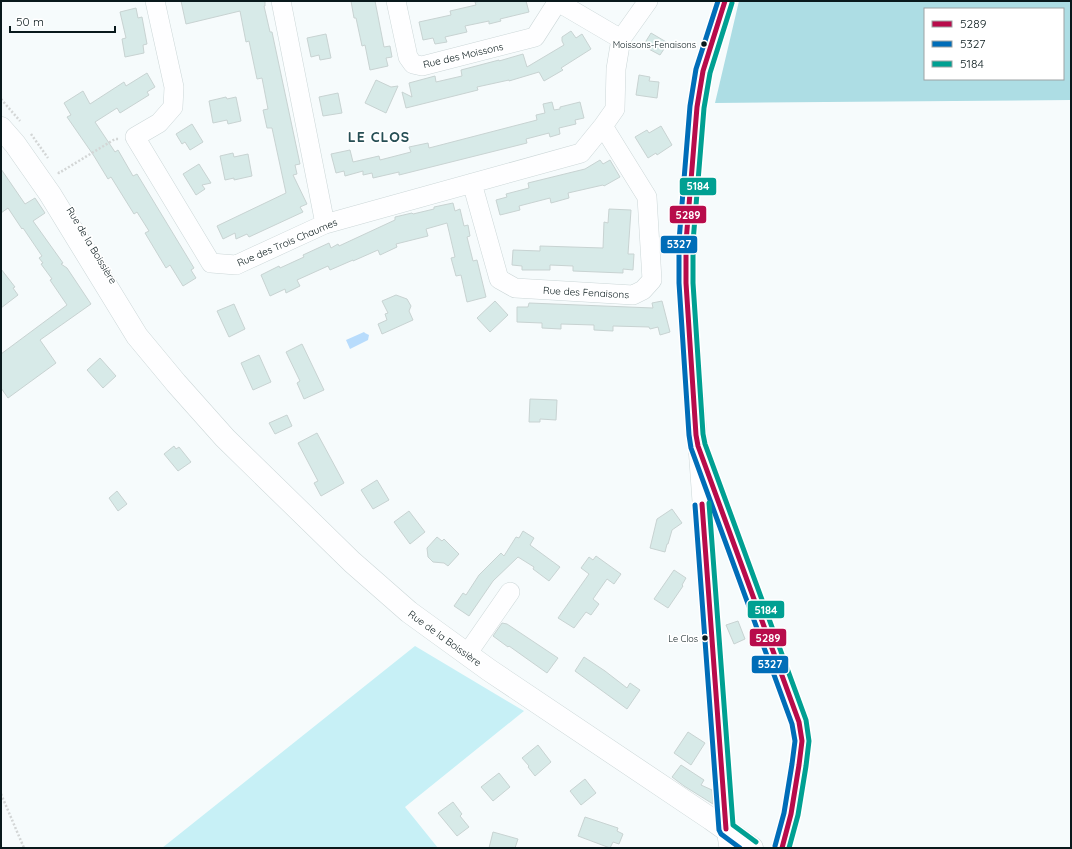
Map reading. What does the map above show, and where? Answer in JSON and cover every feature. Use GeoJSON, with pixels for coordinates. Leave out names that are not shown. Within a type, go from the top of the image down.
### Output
{"type":"FeatureCollection","features":[{"type":"Feature","properties":{"kind":"main road","name":"Rue de la Boissière"},"geometry":{"type":"LineString","coordinates":[[1,112],[38,154],[176,383]]}},
{"type":"Feature","properties":{"kind":"main road","name":"Rue de la Boissière"},"geometry":{"type":"LineString","coordinates":[[11,125],[15,144],[50,194],[138,336],[176,383],[225,438],[352,562],[408,612],[727,838],[752,848]]}},
{"type":"Feature","properties":{"kind":"street"},"geometry":{"type":"LineString","coordinates":[[135,137],[158,123],[173,107],[174,87],[154,1]]}},
{"type":"Feature","properties":{"kind":"street"},"geometry":{"type":"LineString","coordinates":[[281,1],[325,224]]}},
{"type":"Feature","properties":{"kind":"street","name":"Rue des Moissons"},"geometry":{"type":"LineString","coordinates":[[396,1],[408,57],[413,64],[422,66],[535,37],[558,1]]}},
{"type":"Feature","properties":{"kind":"street"},"geometry":{"type":"LineString","coordinates":[[558,1],[621,38]]}},
{"type":"Feature","properties":{"kind":"street","name":"Rue des Trois Chaumes"},"geometry":{"type":"LineString","coordinates":[[135,137],[211,263],[236,265],[325,224],[581,153],[604,126],[615,109],[616,69],[621,38],[648,1]]}},
{"type":"Feature","properties":{"kind":"street"},"geometry":{"type":"LineString","coordinates":[[725,1],[703,71],[697,107],[686,242],[686,283],[696,435],[711,507],[727,838]]}},
{"type":"Feature","properties":{"kind":"street","name":"Rue des Fenaisons"},"geometry":{"type":"LineString","coordinates":[[472,183],[499,279],[515,288],[633,295],[644,290],[652,280],[647,197],[604,126]]}},
{"type":"Feature","properties":{"kind":"street"},"geometry":{"type":"LineString","coordinates":[[711,507],[799,722],[802,741],[799,765],[791,814],[782,848]]}},
{"type":"Feature","properties":{"kind":"street"},"geometry":{"type":"LineString","coordinates":[[467,654],[510,592]]}},
{"type":"Feature","properties":{"kind":"path"},"geometry":{"type":"LineString","coordinates":[[1,99],[11,125]]}},
{"type":"Feature","properties":{"kind":"path"},"geometry":{"type":"LineString","coordinates":[[30,132],[51,162]]}},
{"type":"Feature","properties":{"kind":"path"},"geometry":{"type":"LineString","coordinates":[[55,167],[59,173],[115,139],[135,137]]}},
{"type":"Feature","properties":{"kind":"path"},"geometry":{"type":"LineString","coordinates":[[1,794],[24,848]]}},
{"type":"Feature","properties":{"kind":"shaded area"},"geometry":{"type":"Polygon","coordinates":[[[739,1],[1071,1],[1071,100],[715,103],[739,1]]]}},
{"type":"Feature","properties":{"kind":"shaded area"},"geometry":{"type":"Polygon","coordinates":[[[364,332],[369,335],[368,340],[350,349],[346,340],[364,332]]]}},
{"type":"Feature","properties":{"kind":"shaded area"},"geometry":{"type":"Polygon","coordinates":[[[415,646],[524,711],[405,807],[438,848],[162,848],[415,646]]]}},
{"type":"Feature","properties":{"kind":"building"},"geometry":{"type":"Polygon","coordinates":[[[181,1],[265,1],[264,6],[270,32],[272,32],[300,164],[295,165],[297,174],[293,175],[307,204],[300,207],[303,212],[249,237],[247,234],[236,239],[235,233],[223,239],[217,226],[286,193],[272,128],[267,128],[263,110],[268,109],[262,78],[257,79],[249,41],[246,42],[240,11],[186,24],[181,1]]]}},
{"type":"Feature","properties":{"kind":"building"},"geometry":{"type":"Polygon","coordinates":[[[351,1],[375,1],[384,47],[390,46],[392,57],[386,58],[388,66],[370,70],[365,45],[362,46],[351,1]]]}},
{"type":"Feature","properties":{"kind":"building"},"geometry":{"type":"Polygon","coordinates":[[[526,1],[529,12],[500,19],[501,21],[489,24],[489,21],[465,26],[467,32],[445,37],[447,42],[435,44],[433,38],[423,40],[419,22],[451,15],[450,11],[476,5],[475,2],[526,1]]]}},
{"type":"Feature","properties":{"kind":"building"},"geometry":{"type":"Polygon","coordinates":[[[136,8],[138,18],[142,17],[147,44],[143,45],[144,53],[125,57],[122,39],[126,38],[120,12],[136,8]]]}},
{"type":"Feature","properties":{"kind":"building"},"geometry":{"type":"Polygon","coordinates":[[[571,31],[576,38],[582,34],[591,49],[561,68],[563,70],[544,81],[539,72],[509,81],[477,87],[478,90],[406,108],[402,92],[412,97],[409,83],[435,76],[436,82],[462,76],[461,70],[523,54],[527,67],[564,45],[562,37],[571,31]]]}},
{"type":"Feature","properties":{"kind":"building"},"geometry":{"type":"Polygon","coordinates":[[[651,33],[668,43],[660,55],[643,46],[651,33]]]}},
{"type":"Feature","properties":{"kind":"building"},"geometry":{"type":"Polygon","coordinates":[[[326,34],[331,58],[320,60],[319,55],[311,57],[307,38],[326,34]]]}},
{"type":"Feature","properties":{"kind":"building"},"geometry":{"type":"Polygon","coordinates":[[[147,73],[155,87],[147,92],[149,95],[120,113],[117,108],[95,122],[115,152],[118,150],[133,176],[137,174],[194,268],[191,270],[196,278],[183,286],[170,265],[166,268],[145,233],[149,231],[137,212],[134,214],[111,177],[108,179],[67,117],[71,115],[64,103],[83,91],[90,104],[124,82],[126,86],[147,73]]]}},
{"type":"Feature","properties":{"kind":"building"},"geometry":{"type":"Polygon","coordinates":[[[639,75],[650,77],[649,81],[659,82],[657,98],[636,95],[639,75]]]}},
{"type":"Feature","properties":{"kind":"building"},"geometry":{"type":"Polygon","coordinates":[[[376,80],[391,87],[398,86],[386,113],[365,103],[376,80]]]}},
{"type":"Feature","properties":{"kind":"building"},"geometry":{"type":"Polygon","coordinates":[[[338,93],[342,113],[323,116],[319,97],[338,93]]]}},
{"type":"Feature","properties":{"kind":"building"},"geometry":{"type":"Polygon","coordinates":[[[226,97],[227,99],[236,97],[241,121],[228,124],[227,120],[213,123],[209,101],[226,97]]]}},
{"type":"Feature","properties":{"kind":"building"},"geometry":{"type":"Polygon","coordinates":[[[552,102],[554,110],[580,102],[584,118],[575,120],[576,124],[559,128],[560,134],[550,137],[549,133],[526,139],[527,143],[399,175],[399,172],[373,178],[372,173],[363,175],[363,171],[345,176],[344,171],[336,173],[331,154],[350,150],[353,162],[379,156],[380,160],[411,152],[409,147],[428,143],[429,148],[537,120],[536,115],[545,113],[543,104],[552,102]]]}},
{"type":"Feature","properties":{"kind":"building"},"geometry":{"type":"Polygon","coordinates":[[[192,124],[203,142],[190,150],[185,142],[182,144],[176,134],[192,124]]]}},
{"type":"Feature","properties":{"kind":"building"},"geometry":{"type":"Polygon","coordinates":[[[661,126],[672,145],[657,155],[656,153],[648,158],[635,137],[647,130],[649,133],[661,126]]]}},
{"type":"Feature","properties":{"kind":"building"},"geometry":{"type":"Polygon","coordinates":[[[233,153],[234,157],[248,154],[252,176],[234,180],[234,178],[225,180],[220,156],[233,153]]]}},
{"type":"Feature","properties":{"kind":"building"},"geometry":{"type":"Polygon","coordinates":[[[600,160],[603,164],[610,160],[620,177],[604,186],[568,193],[569,198],[551,203],[550,198],[519,206],[520,210],[500,215],[496,200],[507,197],[506,194],[529,188],[528,183],[585,169],[600,160]]]}},
{"type":"Feature","properties":{"kind":"building"},"geometry":{"type":"Polygon","coordinates":[[[199,164],[211,183],[202,185],[205,189],[196,195],[183,174],[199,164]]]}},
{"type":"Feature","properties":{"kind":"building"},"geometry":{"type":"Polygon","coordinates":[[[1,169],[25,204],[35,198],[45,213],[33,221],[63,263],[61,264],[67,268],[91,304],[40,340],[56,363],[8,398],[1,388],[1,354],[67,305],[50,280],[52,279],[41,264],[43,263],[39,258],[42,256],[23,228],[22,229],[8,208],[1,213],[1,169]]]}},
{"type":"Feature","properties":{"kind":"building"},"geometry":{"type":"Polygon","coordinates":[[[453,203],[455,211],[460,209],[464,226],[468,225],[470,236],[467,237],[473,261],[477,260],[486,297],[467,302],[461,275],[456,276],[451,258],[455,257],[447,223],[426,229],[428,236],[396,244],[397,247],[380,255],[378,250],[330,270],[328,266],[297,280],[300,286],[286,293],[285,289],[270,296],[261,275],[279,266],[280,268],[304,257],[303,255],[329,243],[331,248],[338,244],[339,246],[395,220],[395,217],[434,209],[434,207],[453,203]]]}},
{"type":"Feature","properties":{"kind":"building"},"geometry":{"type":"Polygon","coordinates":[[[609,209],[631,210],[628,254],[634,254],[633,270],[623,269],[623,273],[573,271],[573,266],[550,265],[550,270],[522,270],[522,266],[512,265],[513,250],[540,251],[540,246],[603,248],[604,222],[608,223],[609,209]]]}},
{"type":"Feature","properties":{"kind":"building"},"geometry":{"type":"Polygon","coordinates":[[[1,269],[15,287],[13,288],[18,295],[1,308],[1,269]]]}},
{"type":"Feature","properties":{"kind":"building"},"geometry":{"type":"Polygon","coordinates":[[[396,295],[407,299],[411,306],[409,311],[413,320],[382,334],[378,324],[387,320],[385,314],[388,313],[382,301],[396,295]]]}},
{"type":"Feature","properties":{"kind":"building"},"geometry":{"type":"Polygon","coordinates":[[[495,301],[508,315],[490,332],[477,318],[495,301]]]}},
{"type":"Feature","properties":{"kind":"building"},"geometry":{"type":"Polygon","coordinates":[[[662,301],[670,332],[660,335],[658,327],[650,329],[649,327],[613,326],[613,331],[594,330],[594,325],[561,324],[561,329],[542,328],[542,323],[517,322],[517,307],[528,307],[529,303],[653,308],[652,303],[662,301]]]}},
{"type":"Feature","properties":{"kind":"building"},"geometry":{"type":"Polygon","coordinates":[[[234,304],[245,329],[229,337],[217,311],[234,304]]]}},
{"type":"Feature","properties":{"kind":"building"},"geometry":{"type":"Polygon","coordinates":[[[302,344],[324,390],[304,399],[297,383],[300,381],[286,352],[302,344]]]}},
{"type":"Feature","properties":{"kind":"building"},"geometry":{"type":"Polygon","coordinates":[[[259,355],[271,382],[253,390],[241,363],[259,355]]]}},
{"type":"Feature","properties":{"kind":"building"},"geometry":{"type":"Polygon","coordinates":[[[100,358],[116,376],[103,388],[87,370],[100,358]]]}},
{"type":"Feature","properties":{"kind":"building"},"geometry":{"type":"Polygon","coordinates":[[[530,399],[557,400],[556,420],[540,419],[540,422],[529,422],[530,399]]]}},
{"type":"Feature","properties":{"kind":"building"},"geometry":{"type":"Polygon","coordinates":[[[287,415],[292,426],[275,434],[269,423],[287,415]]]}},
{"type":"Feature","properties":{"kind":"building"},"geometry":{"type":"Polygon","coordinates":[[[317,433],[344,483],[321,496],[314,483],[318,481],[298,443],[317,433]]]}},
{"type":"Feature","properties":{"kind":"building"},"geometry":{"type":"Polygon","coordinates":[[[174,446],[176,449],[179,447],[191,462],[178,471],[164,454],[174,446]]]}},
{"type":"Feature","properties":{"kind":"building"},"geometry":{"type":"Polygon","coordinates":[[[377,480],[389,500],[373,509],[361,490],[377,480]]]}},
{"type":"Feature","properties":{"kind":"building"},"geometry":{"type":"Polygon","coordinates":[[[117,491],[127,504],[118,511],[109,498],[117,491]]]}},
{"type":"Feature","properties":{"kind":"building"},"geometry":{"type":"Polygon","coordinates":[[[672,509],[682,523],[672,530],[665,552],[650,548],[657,519],[672,509]]]}},
{"type":"Feature","properties":{"kind":"building"},"geometry":{"type":"Polygon","coordinates":[[[409,511],[425,532],[410,544],[394,522],[409,511]]]}},
{"type":"Feature","properties":{"kind":"building"},"geometry":{"type":"Polygon","coordinates":[[[523,531],[534,538],[530,545],[560,567],[549,581],[533,569],[534,567],[518,557],[493,581],[469,616],[454,606],[463,593],[466,595],[479,575],[501,553],[504,556],[516,537],[519,538],[523,531]]]}},
{"type":"Feature","properties":{"kind":"building"},"geometry":{"type":"Polygon","coordinates":[[[437,537],[442,541],[444,539],[459,554],[448,566],[444,563],[433,562],[428,557],[427,548],[437,537]]]}},
{"type":"Feature","properties":{"kind":"building"},"geometry":{"type":"Polygon","coordinates":[[[596,556],[621,574],[614,584],[607,579],[593,599],[599,604],[591,615],[586,612],[574,628],[558,618],[589,574],[581,568],[589,557],[593,560],[596,556]]]}},
{"type":"Feature","properties":{"kind":"building"},"geometry":{"type":"Polygon","coordinates":[[[674,570],[686,578],[682,585],[683,586],[668,608],[654,599],[674,570]]]}},
{"type":"Feature","properties":{"kind":"building"},"geometry":{"type":"Polygon","coordinates":[[[738,621],[745,639],[734,644],[726,625],[738,621]]]}},
{"type":"Feature","properties":{"kind":"building"},"geometry":{"type":"Polygon","coordinates":[[[502,623],[507,624],[558,658],[547,673],[493,636],[502,623]]]}},
{"type":"Feature","properties":{"kind":"building"},"geometry":{"type":"Polygon","coordinates":[[[584,657],[627,688],[630,683],[640,690],[627,709],[575,671],[584,657]]]}},
{"type":"Feature","properties":{"kind":"building"},"geometry":{"type":"Polygon","coordinates":[[[688,732],[705,743],[691,765],[674,753],[688,732]]]}},
{"type":"Feature","properties":{"kind":"building"},"geometry":{"type":"Polygon","coordinates":[[[538,745],[551,762],[535,776],[522,758],[538,745]]]}},
{"type":"Feature","properties":{"kind":"building"},"geometry":{"type":"Polygon","coordinates":[[[681,765],[704,780],[701,785],[712,790],[713,804],[672,777],[681,765]]]}},
{"type":"Feature","properties":{"kind":"building"},"geometry":{"type":"Polygon","coordinates":[[[499,773],[510,787],[493,801],[481,787],[499,773]]]}},
{"type":"Feature","properties":{"kind":"building"},"geometry":{"type":"Polygon","coordinates":[[[585,779],[596,793],[581,805],[570,791],[585,779]]]}},
{"type":"Feature","properties":{"kind":"building"},"geometry":{"type":"Polygon","coordinates":[[[453,802],[462,814],[460,816],[469,827],[457,836],[438,813],[453,802]]]}},
{"type":"Feature","properties":{"kind":"building"},"geometry":{"type":"Polygon","coordinates":[[[585,817],[618,828],[617,831],[623,834],[619,844],[613,842],[610,848],[578,836],[585,817]]]}},
{"type":"Feature","properties":{"kind":"building"},"geometry":{"type":"Polygon","coordinates":[[[493,832],[518,839],[515,848],[489,848],[493,832]]]}},
{"type":"Feature","properties":{"kind":"transit line","name":"5327"},"geometry":{"type":"LineString","coordinates":[[718,1],[696,69],[690,106],[679,241],[679,283],[689,435],[691,448],[792,724],[795,741],[792,764],[784,813],[775,846]]}},
{"type":"Feature","properties":{"kind":"transit line","name":"5289"},"geometry":{"type":"LineString","coordinates":[[725,1],[703,71],[697,107],[686,242],[686,283],[696,435],[698,446],[799,722],[802,741],[799,765],[791,814],[782,848]]}},
{"type":"Feature","properties":{"kind":"transit line","name":"5184"},"geometry":{"type":"LineString","coordinates":[[732,3],[710,73],[704,108],[693,242],[693,283],[703,434],[705,444],[806,720],[809,741],[806,766],[798,815],[789,848]]}},
{"type":"Feature","properties":{"kind":"transit line","name":"5184"},"geometry":{"type":"LineString","coordinates":[[709,503],[733,825],[756,842]]}},
{"type":"Feature","properties":{"kind":"transit line","name":"5289"},"geometry":{"type":"LineString","coordinates":[[702,504],[726,829]]}},
{"type":"Feature","properties":{"kind":"transit line","name":"5327"},"geometry":{"type":"LineString","coordinates":[[695,505],[719,830],[721,834],[740,848]]}},
{"type":"Feature","properties":{"kind":"place","name":"Moissons-Fenaisons"},"geometry":{"type":"Point","coordinates":[704,44]}},
{"type":"Feature","properties":{"kind":"place","name":"Le Clos"},"geometry":{"type":"Point","coordinates":[705,638]}},
{"type":"Feature","properties":{"kind":"district","name":"LE CLOS"},"geometry":{"type":"Point","coordinates":[379,137]}}]}
